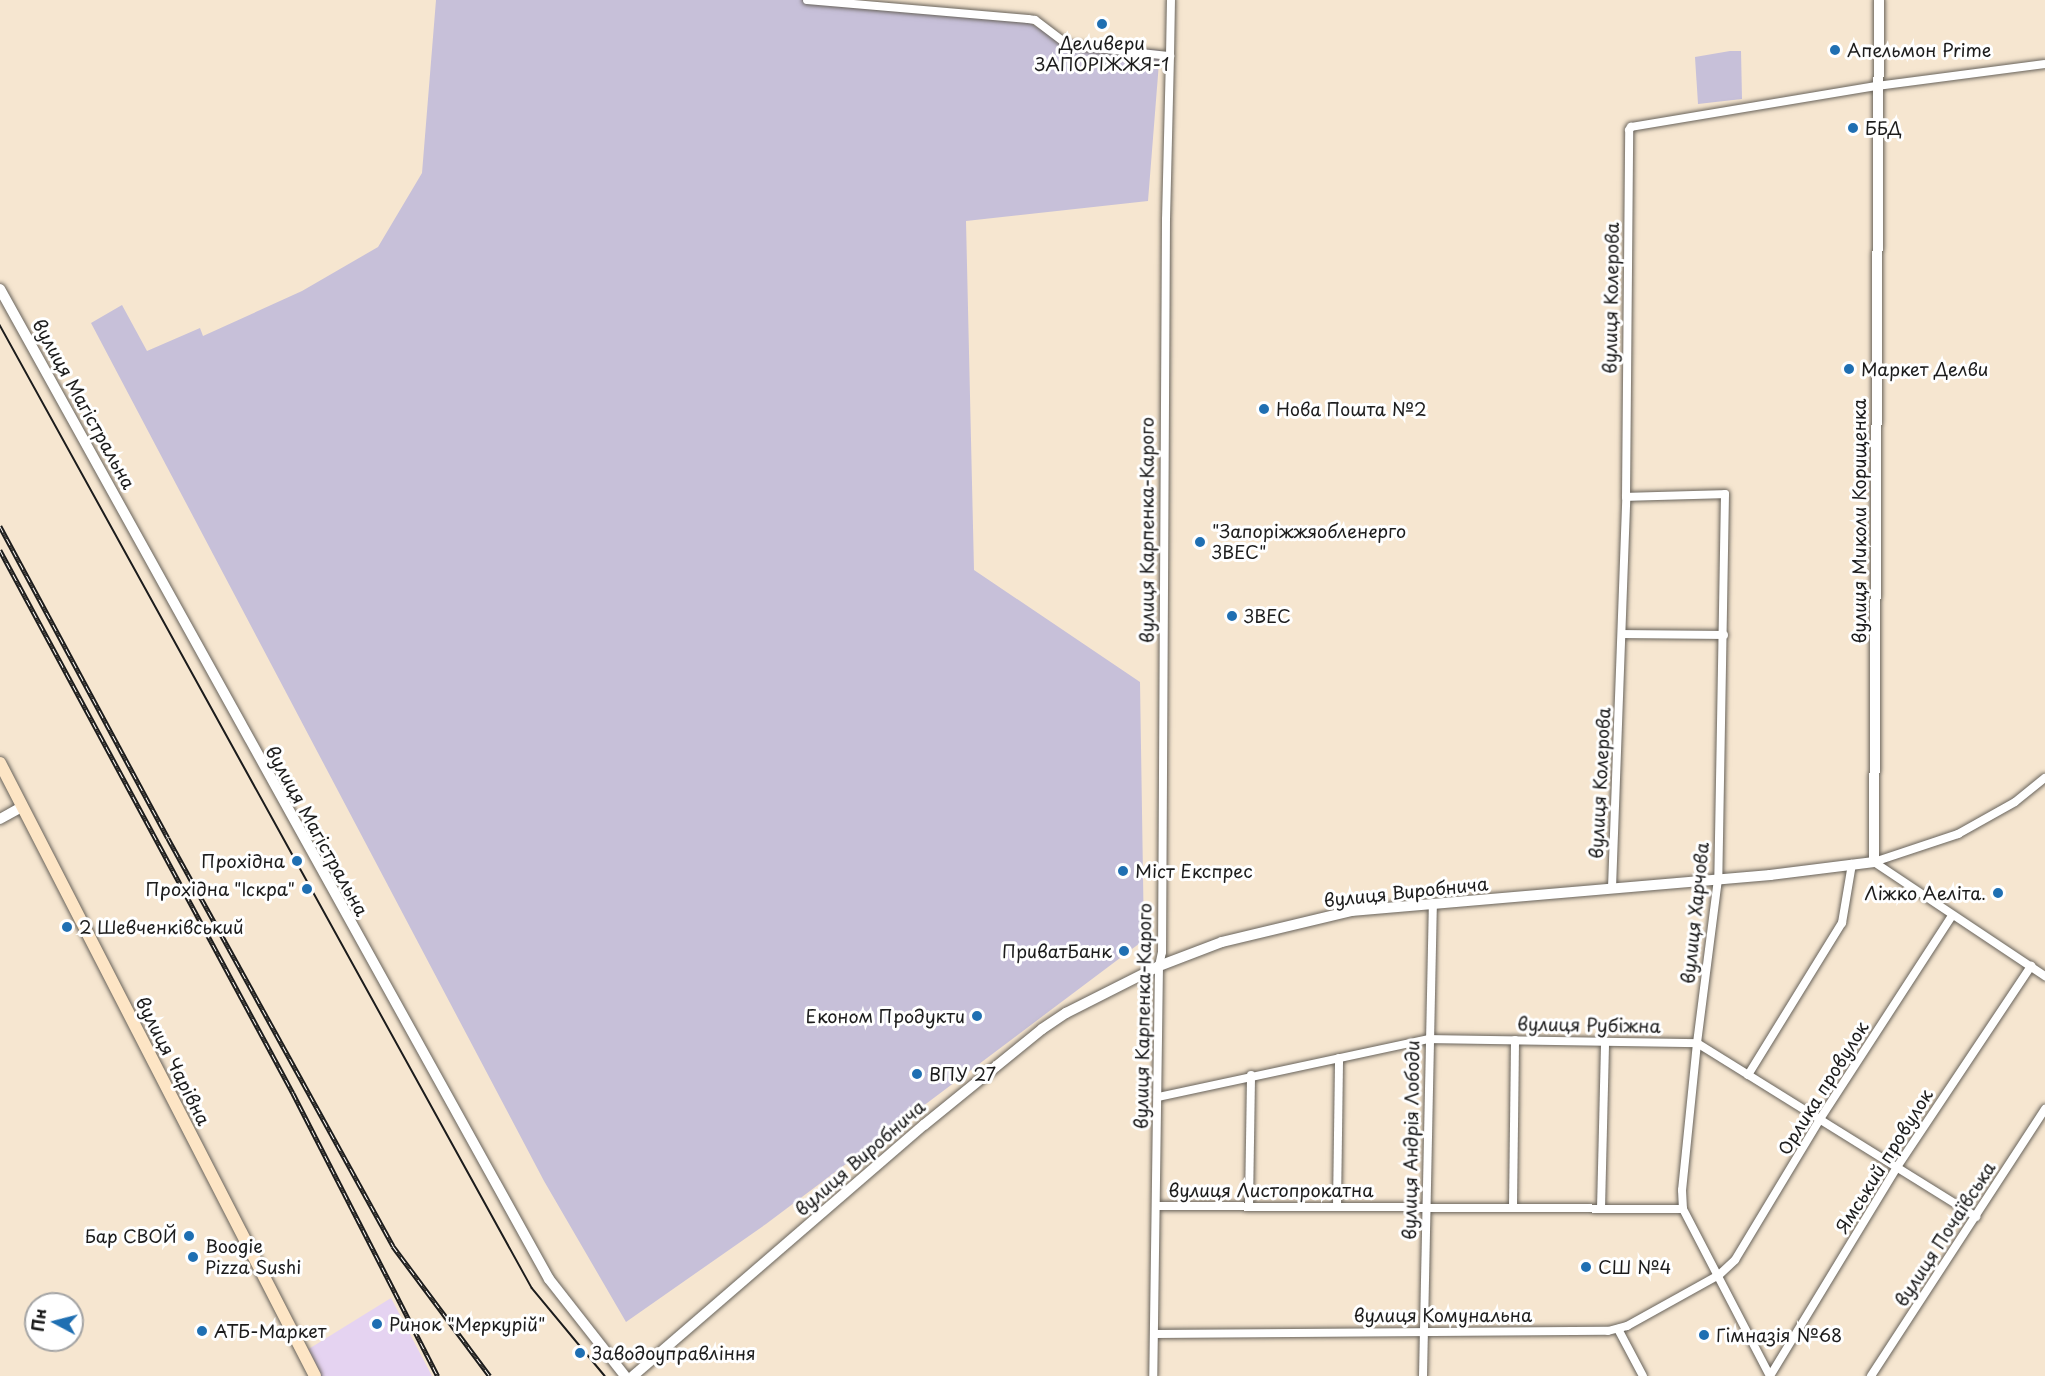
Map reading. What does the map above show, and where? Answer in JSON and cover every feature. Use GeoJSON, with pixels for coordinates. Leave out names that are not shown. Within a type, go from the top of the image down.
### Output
{"type":"FeatureCollection","features":[{"type":"Feature","properties":{"kind":"main road","name":"вулиця Чарівна"},"geometry":{"type":"LineString","coordinates":[[0,763],[315,1376]]}},
{"type":"Feature","properties":{"kind":"street"},"geometry":{"type":"LineString","coordinates":[[807,0],[1028,18],[1035,20],[1068,45],[1170,56]]}},
{"type":"Feature","properties":{"kind":"street","name":"вулиця Карпенка-Карого"},"geometry":{"type":"LineString","coordinates":[[1153,1376],[1163,863],[1166,219],[1171,0]]}},
{"type":"Feature","properties":{"kind":"street","name":"вулиця Миколи Корищенка"},"geometry":{"type":"LineString","coordinates":[[1874,862],[1879,0]]}},
{"type":"Feature","properties":{"kind":"street","name":"вулиця Колерова"},"geometry":{"type":"LineString","coordinates":[[1612,888],[1626,497],[1629,130],[1631,127],[1877,86],[2045,64]]}},
{"type":"Feature","properties":{"kind":"street","name":"вулиця Магістральна"},"geometry":{"type":"LineString","coordinates":[[0,289],[151,557],[251,746],[549,1279],[625,1376]]}},
{"type":"Feature","properties":{"kind":"street","name":"вулиця Харчова"},"geometry":{"type":"LineString","coordinates":[[1626,497],[1725,494],[1718,879],[1697,1043],[1682,1190],[1683,1209],[1689,1224],[1719,1275],[1770,1376]]}},
{"type":"Feature","properties":{"kind":"street"},"geometry":{"type":"LineString","coordinates":[[1622,634],[1724,635]]}},
{"type":"Feature","properties":{"kind":"street"},"geometry":{"type":"LineString","coordinates":[[1874,862],[1958,834],[2015,802],[2045,778]]}},
{"type":"Feature","properties":{"kind":"street"},"geometry":{"type":"LineString","coordinates":[[0,819],[22,807]]}},
{"type":"Feature","properties":{"kind":"street"},"geometry":{"type":"LineString","coordinates":[[1874,862],[2045,976]]}},
{"type":"Feature","properties":{"kind":"street","name":"вулиця Виробнича"},"geometry":{"type":"LineString","coordinates":[[633,1376],[924,1125],[1033,1036],[1066,1013],[1160,966],[1221,942],[1351,911],[1718,879],[1874,862]]}},
{"type":"Feature","properties":{"kind":"street"},"geometry":{"type":"LineString","coordinates":[[1748,1075],[1842,923],[1852,864]]}},
{"type":"Feature","properties":{"kind":"street","name":"вулиця Андрія Лободи"},"geometry":{"type":"LineString","coordinates":[[1423,1376],[1433,904]]}},
{"type":"Feature","properties":{"kind":"street","name":"Орлика провулок"},"geometry":{"type":"LineString","coordinates":[[1719,1275],[1747,1242],[1820,1119],[1952,916]]}},
{"type":"Feature","properties":{"kind":"street","name":"Ямський провулок"},"geometry":{"type":"LineString","coordinates":[[1770,1376],[1897,1167],[2031,966]]}},
{"type":"Feature","properties":{"kind":"street","name":"вулиця Рубіжна"},"geometry":{"type":"LineString","coordinates":[[1158,1097],[1429,1039],[1697,1043]]}},
{"type":"Feature","properties":{"kind":"street"},"geometry":{"type":"LineString","coordinates":[[1513,1207],[1515,1040]]}},
{"type":"Feature","properties":{"kind":"street"},"geometry":{"type":"LineString","coordinates":[[1601,1209],[1605,1042]]}},
{"type":"Feature","properties":{"kind":"street"},"geometry":{"type":"LineString","coordinates":[[1697,1043],[1976,1217]]}},
{"type":"Feature","properties":{"kind":"street"},"geometry":{"type":"LineString","coordinates":[[1337,1206],[1339,1058]]}},
{"type":"Feature","properties":{"kind":"street"},"geometry":{"type":"LineString","coordinates":[[1249,1205],[1251,1076]]}},
{"type":"Feature","properties":{"kind":"street","name":"вулиця Почаївська"},"geometry":{"type":"LineString","coordinates":[[1871,1376],[2045,1109]]}},
{"type":"Feature","properties":{"kind":"street","name":"вулиця Листопрокатна"},"geometry":{"type":"LineString","coordinates":[[1156,1206],[1683,1209]]}},
{"type":"Feature","properties":{"kind":"street","name":"вулиця Комунальна"},"geometry":{"type":"LineString","coordinates":[[1154,1334],[1618,1329],[1719,1275]]}},
{"type":"Feature","properties":{"kind":"street"},"geometry":{"type":"LineString","coordinates":[[1618,1329],[1643,1376]]}},
{"type":"Feature","properties":{"kind":"shaded area"},"geometry":{"type":"Polygon","coordinates":[[[436,0],[831,0],[1018,16],[1050,35],[1118,47],[1160,50],[1148,201],[966,221],[974,570],[1140,682],[1144,940],[766,1224],[626,1322],[544,1181],[91,323],[122,305],[147,351],[200,328],[203,336],[302,291],[378,247],[422,173],[436,0]]]}},
{"type":"Feature","properties":{"kind":"shaded area"},"geometry":{"type":"Polygon","coordinates":[[[1741,51],[1742,99],[1698,104],[1695,57],[1741,51]]]}},
{"type":"Feature","properties":{"kind":"shaded area","name":"Ринок \"Меркурій\""},"geometry":{"type":"Polygon","coordinates":[[[391,1298],[432,1376],[320,1376],[307,1350],[391,1298]]]}},
{"type":"Feature","properties":{"kind":"tram line"},"geometry":{"type":"LineString","coordinates":[[0,325],[532,1288],[605,1376]]}},
{"type":"Feature","properties":{"kind":"railway"},"geometry":{"type":"LineString","coordinates":[[0,526],[168,838],[393,1246],[490,1376]]}},
{"type":"Feature","properties":{"kind":"railway"},"geometry":{"type":"LineString","coordinates":[[0,550],[293,1093],[438,1376]]}},
{"type":"Feature","properties":{"kind":"place","name":"Деливери ЗАПОРІЖЖЯ-1"},"geometry":{"type":"Point","coordinates":[1102,24]}},
{"type":"Feature","properties":{"kind":"place","name":"Апельмон Prime"},"geometry":{"type":"Point","coordinates":[1835,50]}},
{"type":"Feature","properties":{"kind":"place","name":"ББД"},"geometry":{"type":"Point","coordinates":[1853,128]}},
{"type":"Feature","properties":{"kind":"place","name":"Маркет Делви"},"geometry":{"type":"Point","coordinates":[1849,369]}},
{"type":"Feature","properties":{"kind":"place","name":"Нова Пошта №2"},"geometry":{"type":"Point","coordinates":[1264,409]}},
{"type":"Feature","properties":{"kind":"place","name":"\"Запоріжжяобленерго ЗВЕС\""},"geometry":{"type":"Point","coordinates":[1200,542]}},
{"type":"Feature","properties":{"kind":"place","name":"ЗВЕС"},"geometry":{"type":"Point","coordinates":[1232,616]}},
{"type":"Feature","properties":{"kind":"place","name":"Прохідна"},"geometry":{"type":"Point","coordinates":[297,861]}},
{"type":"Feature","properties":{"kind":"place","name":"Мiст Експрес"},"geometry":{"type":"Point","coordinates":[1123,871]}},
{"type":"Feature","properties":{"kind":"place","name":"Прохідна \"Іскра\""},"geometry":{"type":"Point","coordinates":[307,889]}},
{"type":"Feature","properties":{"kind":"place","name":"Ліжко Аеліта."},"geometry":{"type":"Point","coordinates":[1998,893]}},
{"type":"Feature","properties":{"kind":"place","name":"2 Шевченківський"},"geometry":{"type":"Point","coordinates":[67,927]}},
{"type":"Feature","properties":{"kind":"place","name":"ПриватБанк"},"geometry":{"type":"Point","coordinates":[1124,951]}},
{"type":"Feature","properties":{"kind":"place","name":"Економ Продукти"},"geometry":{"type":"Point","coordinates":[977,1016]}},
{"type":"Feature","properties":{"kind":"place","name":"ВПУ 27"},"geometry":{"type":"Point","coordinates":[917,1074]}},
{"type":"Feature","properties":{"kind":"place","name":"Бар СВОЙ"},"geometry":{"type":"Point","coordinates":[189,1236]}},
{"type":"Feature","properties":{"kind":"place","name":"Boogie Pizza Sushi"},"geometry":{"type":"Point","coordinates":[193,1257]}},
{"type":"Feature","properties":{"kind":"place","name":"СШ №4"},"geometry":{"type":"Point","coordinates":[1586,1267]}},
{"type":"Feature","properties":{"kind":"place","name":"Ринок \"Меркурій\""},"geometry":{"type":"Point","coordinates":[377,1324]}},
{"type":"Feature","properties":{"kind":"place","name":"АТБ-Маркет"},"geometry":{"type":"Point","coordinates":[202,1331]}},
{"type":"Feature","properties":{"kind":"place","name":"Гімназія №68"},"geometry":{"type":"Point","coordinates":[1704,1335]}},
{"type":"Feature","properties":{"kind":"place","name":"Заводоуправління"},"geometry":{"type":"Point","coordinates":[580,1353]}}]}
